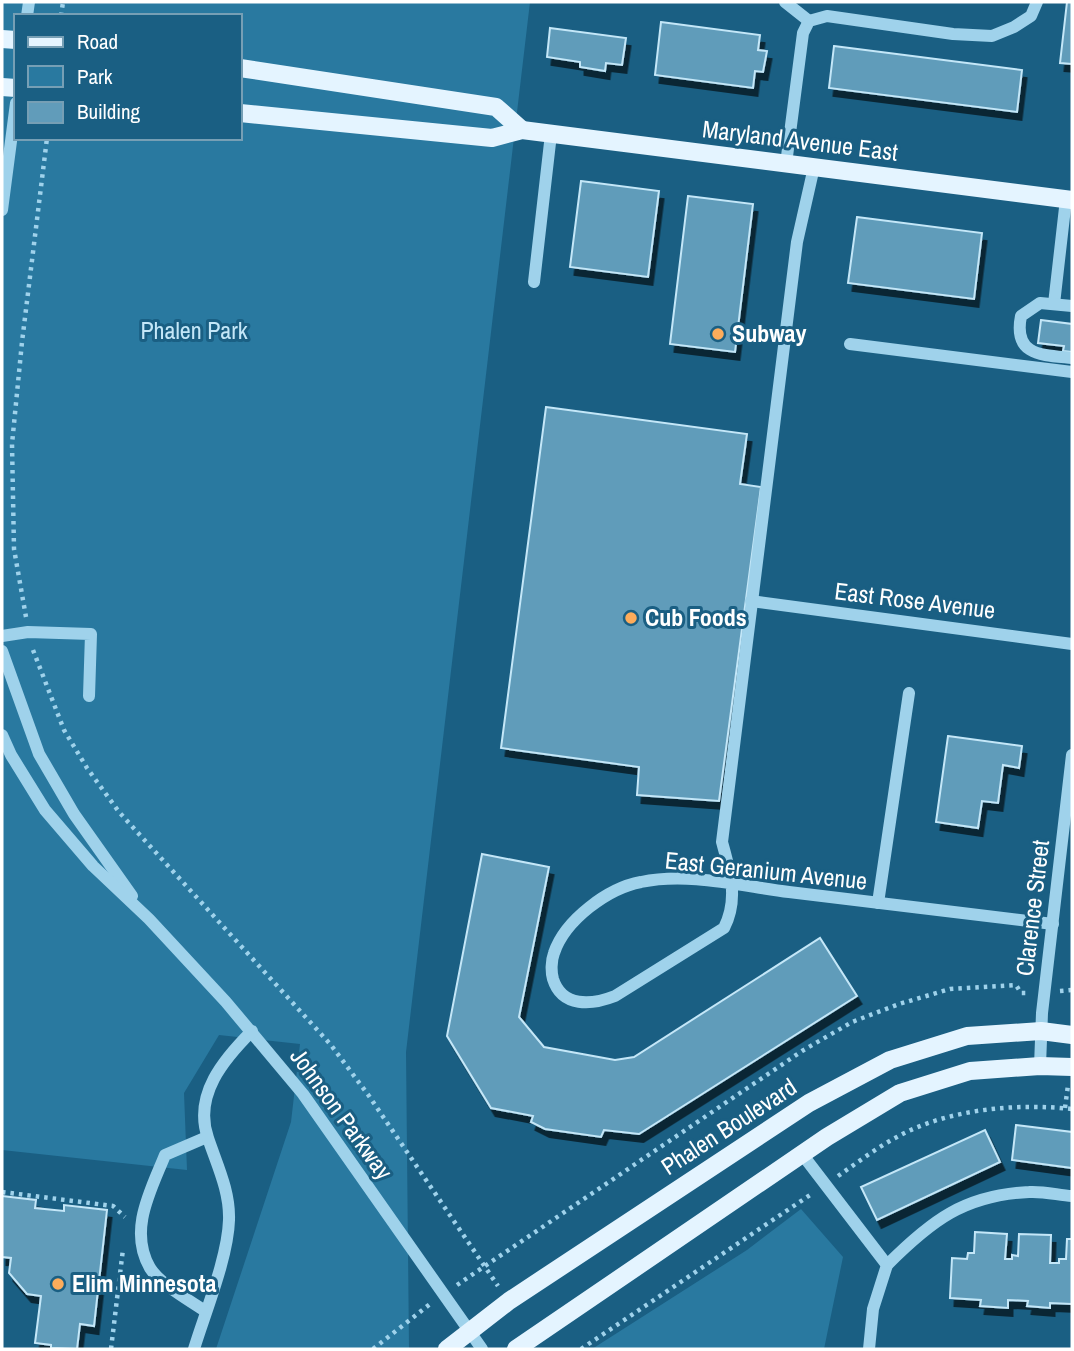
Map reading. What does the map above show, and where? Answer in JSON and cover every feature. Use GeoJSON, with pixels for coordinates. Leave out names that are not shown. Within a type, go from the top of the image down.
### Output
{"type":"FeatureCollection","features":[{"type":"Feature","properties":{"kind":"main road"},"geometry":{"type":"LineString","coordinates":[[242,68],[496,107],[522,130]]}},
{"type":"Feature","properties":{"kind":"main road","name":"Maryland Avenue East"},"geometry":{"type":"LineString","coordinates":[[242,113],[492,138],[522,130],[1069,200]]}},
{"type":"Feature","properties":{"kind":"main road","name":"Phalen Boulevard"},"geometry":{"type":"LineString","coordinates":[[447,1349],[509,1301],[809,1103],[890,1060],[967,1036],[1041,1031],[1072,1035]]}},
{"type":"Feature","properties":{"kind":"main road"},"geometry":{"type":"LineString","coordinates":[[516,1349],[802,1153],[900,1094],[970,1072],[1040,1066],[1072,1068]]}},
{"type":"Feature","properties":{"kind":"street"},"geometry":{"type":"LineString","coordinates":[[786,2],[809,21]]}},
{"type":"Feature","properties":{"kind":"street"},"geometry":{"type":"LineString","coordinates":[[786,164],[803,33],[809,21],[827,16],[953,34],[992,36],[1031,16],[1037,2]]}},
{"type":"Feature","properties":{"kind":"street"},"geometry":{"type":"LineString","coordinates":[[2,211],[14,118]]}},
{"type":"Feature","properties":{"kind":"street"},"geometry":{"type":"LineString","coordinates":[[534,282],[551,134]]}},
{"type":"Feature","properties":{"kind":"street"},"geometry":{"type":"LineString","coordinates":[[734,885],[722,842],[797,242],[814,167]]}},
{"type":"Feature","properties":{"kind":"street"},"geometry":{"type":"LineString","coordinates":[[1054,304],[1069,200]]}},
{"type":"Feature","properties":{"kind":"street"},"geometry":{"type":"LineString","coordinates":[[1072,306],[1040,303],[1021,316],[1019,328],[1020,339],[1035,353],[1072,358]]}},
{"type":"Feature","properties":{"kind":"street"},"geometry":{"type":"LineString","coordinates":[[850,344],[1072,372]]}},
{"type":"Feature","properties":{"kind":"street","name":"East Rose Avenue"},"geometry":{"type":"LineString","coordinates":[[751,601],[1072,644]]}},
{"type":"Feature","properties":{"kind":"street"},"geometry":{"type":"LineString","coordinates":[[2,636],[28,632],[91,634],[89,696]]}},
{"type":"Feature","properties":{"kind":"street","name":"Johnson Parkway"},"geometry":{"type":"LineString","coordinates":[[2,652],[39,754],[74,814],[149,919]]}},
{"type":"Feature","properties":{"kind":"street"},"geometry":{"type":"LineString","coordinates":[[878,903],[909,693]]}},
{"type":"Feature","properties":{"kind":"street","name":"Johnson Parkway"},"geometry":{"type":"LineString","coordinates":[[2,735],[11,755],[46,810],[93,866],[149,919],[253,1031],[303,1094],[482,1349]]}},
{"type":"Feature","properties":{"kind":"street","name":"Clarence Street"},"geometry":{"type":"LineString","coordinates":[[1040,1066],[1041,1031],[1053,924],[1066,867],[1072,755]]}},
{"type":"Feature","properties":{"kind":"street","name":"East Geranium Avenue"},"geometry":{"type":"LineString","coordinates":[[734,885],[729,918],[724,928],[615,996],[600,1002],[586,1003],[566,999],[556,989],[551,972],[554,953],[566,931],[586,910],[610,893],[639,882],[671,878],[734,885],[1053,924]]}},
{"type":"Feature","properties":{"kind":"street"},"geometry":{"type":"LineString","coordinates":[[194,1349],[226,1242],[229,1219],[222,1176],[208,1137],[203,1110],[214,1078],[231,1052],[253,1031]]}},
{"type":"Feature","properties":{"kind":"street"},"geometry":{"type":"LineString","coordinates":[[205,1311],[150,1269],[139,1240],[143,1209],[165,1154],[208,1137]]}},
{"type":"Feature","properties":{"kind":"street"},"geometry":{"type":"LineString","coordinates":[[802,1153],[887,1265]]}},
{"type":"Feature","properties":{"kind":"street"},"geometry":{"type":"LineString","coordinates":[[869,1349],[873,1309],[887,1265],[912,1239],[944,1214],[985,1197],[1031,1192],[1072,1196]]}},
{"type":"Feature","properties":{"kind":"path"},"geometry":{"type":"LineString","coordinates":[[47,140],[12,444],[14,549],[28,632],[41,675],[64,730],[119,812],[331,1045],[485,1266],[802,1051],[852,1022],[950,989],[1016,985],[1021,993]]}},
{"type":"Feature","properties":{"kind":"path"},"geometry":{"type":"LineString","coordinates":[[1065,1108],[1067,1092]]}},
{"type":"Feature","properties":{"kind":"path"},"geometry":{"type":"LineString","coordinates":[[2,1192],[113,1206],[127,1221]]}},
{"type":"Feature","properties":{"kind":"path"},"geometry":{"type":"LineString","coordinates":[[111,1349],[124,1246]]}},
{"type":"Feature","properties":{"kind":"path"},"geometry":{"type":"LineString","coordinates":[[373,1349],[404,1324]]}},
{"type":"Feature","properties":{"kind":"green space","name":"Phalen Park"},"geometry":{"type":"Polygon","coordinates":[[[2,2],[530,2],[406,1052],[409,1349],[216,1349],[291,1122],[300,1044],[219,1035],[184,1093],[187,1170],[2,1150],[2,2]]]}},
{"type":"Feature","properties":{"kind":"green space"},"geometry":{"type":"Polygon","coordinates":[[[801,1209],[843,1257],[824,1349],[592,1349],[747,1250],[801,1209]]]}},
{"type":"Feature","properties":{"kind":"building"},"geometry":{"type":"Polygon","coordinates":[[[1067,2],[1072,2],[1072,64],[1060,63],[1067,2]]]}},
{"type":"Feature","properties":{"kind":"building"},"geometry":{"type":"Polygon","coordinates":[[[661,22],[760,35],[758,50],[767,51],[763,72],[755,71],[753,88],[655,75],[661,22]]]}},
{"type":"Feature","properties":{"kind":"building"},"geometry":{"type":"Polygon","coordinates":[[[550,28],[626,38],[622,65],[606,63],[605,71],[580,67],[580,62],[547,57],[550,28]]]}},
{"type":"Feature","properties":{"kind":"building"},"geometry":{"type":"Polygon","coordinates":[[[834,46],[1022,70],[1017,112],[829,88],[834,46]]]}},
{"type":"Feature","properties":{"kind":"building"},"geometry":{"type":"Polygon","coordinates":[[[581,181],[659,191],[648,277],[570,267],[581,181]]]}},
{"type":"Feature","properties":{"kind":"building"},"geometry":{"type":"Polygon","coordinates":[[[688,196],[753,204],[735,352],[670,344],[688,196]]]}},
{"type":"Feature","properties":{"kind":"building"},"geometry":{"type":"Polygon","coordinates":[[[857,217],[982,233],[974,299],[848,283],[857,217]]]}},
{"type":"Feature","properties":{"kind":"building"},"geometry":{"type":"Polygon","coordinates":[[[1041,320],[1072,324],[1072,352],[1063,351],[1064,346],[1038,343],[1041,320]]]}},
{"type":"Feature","properties":{"kind":"building","name":"Cub Foods"},"geometry":{"type":"Polygon","coordinates":[[[546,407],[747,434],[740,484],[761,487],[719,801],[637,795],[639,767],[501,748],[546,407]]]}},
{"type":"Feature","properties":{"kind":"building"},"geometry":{"type":"Polygon","coordinates":[[[948,736],[1022,746],[1019,768],[1003,765],[998,803],[982,801],[978,828],[936,822],[948,736]]]}},
{"type":"Feature","properties":{"kind":"building"},"geometry":{"type":"Polygon","coordinates":[[[482,854],[549,867],[519,1017],[544,1047],[615,1060],[634,1057],[820,938],[857,996],[639,1134],[604,1130],[601,1137],[545,1129],[531,1122],[533,1116],[491,1108],[447,1036],[482,854]]]}},
{"type":"Feature","properties":{"kind":"building"},"geometry":{"type":"Polygon","coordinates":[[[1016,1125],[1072,1132],[1072,1168],[1012,1160],[1016,1125]]]}},
{"type":"Feature","properties":{"kind":"building"},"geometry":{"type":"Polygon","coordinates":[[[985,1130],[1000,1162],[877,1220],[861,1187],[985,1130]]]}},
{"type":"Feature","properties":{"kind":"building","name":"Elim Minnesota"},"geometry":{"type":"Polygon","coordinates":[[[2,1196],[36,1200],[35,1208],[64,1211],[64,1205],[107,1210],[94,1326],[80,1324],[77,1349],[51,1348],[51,1345],[35,1343],[41,1296],[27,1294],[9,1273],[11,1258],[2,1257],[2,1196]]]}},
{"type":"Feature","properties":{"kind":"building"},"geometry":{"type":"Polygon","coordinates":[[[975,1232],[1007,1234],[1005,1259],[1012,1259],[1012,1255],[1018,1256],[1019,1234],[1051,1235],[1050,1263],[1059,1263],[1059,1259],[1066,1259],[1067,1239],[1072,1239],[1072,1304],[1050,1303],[1050,1308],[1027,1306],[1028,1301],[1008,1300],[1008,1308],[980,1306],[981,1300],[950,1298],[952,1258],[967,1259],[968,1253],[974,1253],[975,1232]]]}},
{"type":"Feature","properties":{"kind":"place","name":"Subway"},"geometry":{"type":"Point","coordinates":[718,334]}},
{"type":"Feature","properties":{"kind":"place","name":"Cub Foods"},"geometry":{"type":"Point","coordinates":[631,618]}},
{"type":"Feature","properties":{"kind":"place","name":"Elim Minnesota"},"geometry":{"type":"Point","coordinates":[58,1284]}}]}
